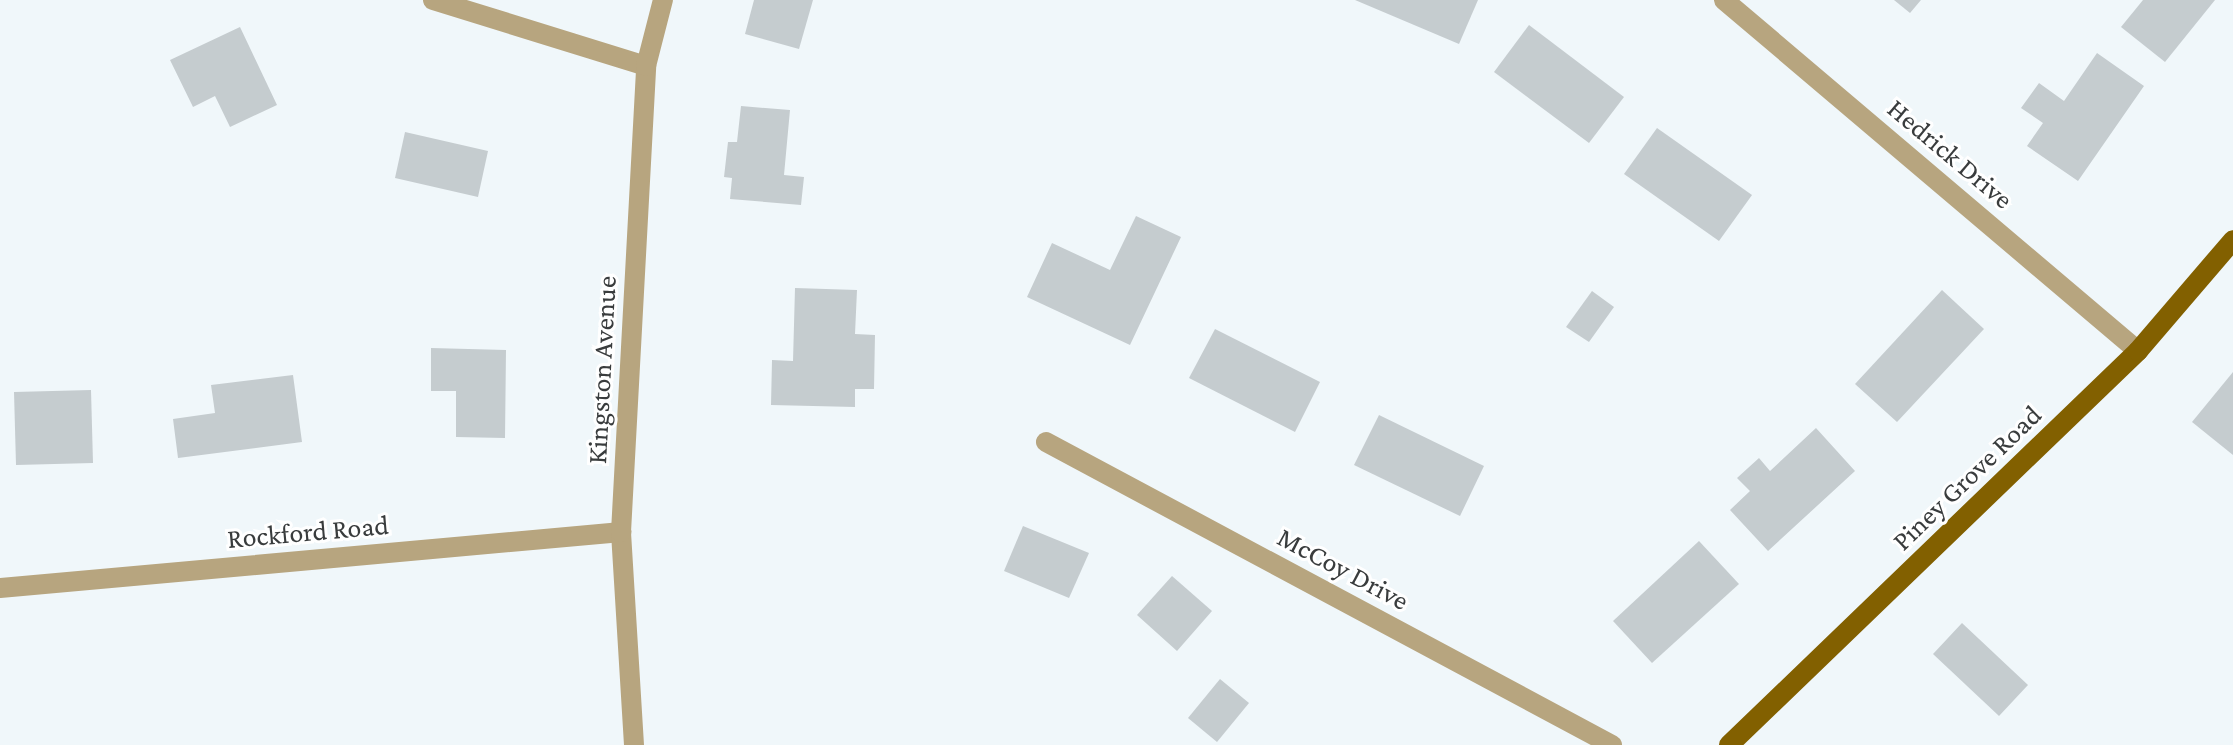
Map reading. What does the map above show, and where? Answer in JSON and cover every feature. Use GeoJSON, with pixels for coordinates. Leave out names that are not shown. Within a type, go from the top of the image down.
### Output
{"type":"FeatureCollection","features":[{"type":"Feature","properties":{"kind":"main road","name":"Piney Grove Road"},"geometry":{"type":"LineString","coordinates":[[1729,745],[2138,351],[2233,240]]}},
{"type":"Feature","properties":{"kind":"street"},"geometry":{"type":"LineString","coordinates":[[433,0],[646,66]]}},
{"type":"Feature","properties":{"kind":"street","name":"Kingston Avenue"},"geometry":{"type":"LineString","coordinates":[[634,745],[621,532],[646,66],[663,0]]}},
{"type":"Feature","properties":{"kind":"street","name":"Hedrick Drive"},"geometry":{"type":"LineString","coordinates":[[1724,0],[2138,351]]}},
{"type":"Feature","properties":{"kind":"street","name":"McCoy Drive"},"geometry":{"type":"LineString","coordinates":[[1046,442],[1612,745]]}},
{"type":"Feature","properties":{"kind":"street","name":"Rockford Road"},"geometry":{"type":"LineString","coordinates":[[0,588],[621,532]]}},
{"type":"Feature","properties":{"kind":"building"},"geometry":{"type":"Polygon","coordinates":[[[754,0],[813,0],[799,49],[745,34],[754,0]]]}},
{"type":"Feature","properties":{"kind":"building"},"geometry":{"type":"Polygon","coordinates":[[[1355,0],[1478,0],[1459,44],[1355,0]]]}},
{"type":"Feature","properties":{"kind":"building"},"geometry":{"type":"Polygon","coordinates":[[[1894,0],[1921,0],[1910,13],[1894,0]]]}},
{"type":"Feature","properties":{"kind":"building"},"geometry":{"type":"Polygon","coordinates":[[[2143,0],[2215,0],[2165,62],[2121,27],[2143,0]]]}},
{"type":"Feature","properties":{"kind":"building"},"geometry":{"type":"Polygon","coordinates":[[[1529,25],[1624,97],[1589,143],[1494,72],[1529,25]]]}},
{"type":"Feature","properties":{"kind":"building"},"geometry":{"type":"Polygon","coordinates":[[[240,27],[277,105],[230,127],[215,96],[193,107],[170,60],[240,27]]]}},
{"type":"Feature","properties":{"kind":"building"},"geometry":{"type":"Polygon","coordinates":[[[2097,53],[2144,86],[2078,181],[2027,146],[2043,123],[2021,108],[2039,83],[2064,101],[2097,53]]]}},
{"type":"Feature","properties":{"kind":"building"},"geometry":{"type":"Polygon","coordinates":[[[741,106],[790,110],[784,175],[804,177],[801,205],[730,199],[732,178],[724,177],[728,142],[737,142],[741,106]]]}},
{"type":"Feature","properties":{"kind":"building"},"geometry":{"type":"Polygon","coordinates":[[[1657,128],[1752,195],[1719,241],[1624,174],[1657,128]]]}},
{"type":"Feature","properties":{"kind":"building"},"geometry":{"type":"Polygon","coordinates":[[[405,132],[488,151],[478,197],[395,178],[405,132]]]}},
{"type":"Feature","properties":{"kind":"building"},"geometry":{"type":"Polygon","coordinates":[[[1136,216],[1181,237],[1130,345],[1027,297],[1052,243],[1110,270],[1136,216]]]}},
{"type":"Feature","properties":{"kind":"building"},"geometry":{"type":"Polygon","coordinates":[[[795,288],[857,290],[855,334],[875,335],[874,389],[855,389],[855,407],[771,405],[772,360],[793,361],[795,288]]]}},
{"type":"Feature","properties":{"kind":"building"},"geometry":{"type":"Polygon","coordinates":[[[1942,290],[1984,329],[1897,422],[1855,384],[1942,290]]]}},
{"type":"Feature","properties":{"kind":"building"},"geometry":{"type":"Polygon","coordinates":[[[1592,291],[1614,307],[1589,342],[1566,327],[1592,291]]]}},
{"type":"Feature","properties":{"kind":"building"},"geometry":{"type":"Polygon","coordinates":[[[1215,329],[1320,382],[1295,432],[1189,378],[1215,329]]]}},
{"type":"Feature","properties":{"kind":"building"},"geometry":{"type":"Polygon","coordinates":[[[431,348],[506,350],[505,438],[456,437],[456,391],[431,391],[431,348]]]}},
{"type":"Feature","properties":{"kind":"building"},"geometry":{"type":"Polygon","coordinates":[[[2233,372],[2233,455],[2192,422],[2233,372]]]}},
{"type":"Feature","properties":{"kind":"building"},"geometry":{"type":"Polygon","coordinates":[[[293,375],[302,442],[178,458],[173,419],[215,413],[211,385],[293,375]]]}},
{"type":"Feature","properties":{"kind":"building"},"geometry":{"type":"Polygon","coordinates":[[[91,390],[93,463],[16,465],[14,392],[91,390]]]}},
{"type":"Feature","properties":{"kind":"building"},"geometry":{"type":"Polygon","coordinates":[[[1379,415],[1484,466],[1460,516],[1354,465],[1379,415]]]}},
{"type":"Feature","properties":{"kind":"building"},"geometry":{"type":"Polygon","coordinates":[[[1816,428],[1855,471],[1768,551],[1730,510],[1750,491],[1737,478],[1759,458],[1770,471],[1816,428]]]}},
{"type":"Feature","properties":{"kind":"building"},"geometry":{"type":"Polygon","coordinates":[[[1023,526],[1089,553],[1069,598],[1004,571],[1023,526]]]}},
{"type":"Feature","properties":{"kind":"building"},"geometry":{"type":"Polygon","coordinates":[[[1699,541],[1739,584],[1652,663],[1613,621],[1699,541]]]}},
{"type":"Feature","properties":{"kind":"building"},"geometry":{"type":"Polygon","coordinates":[[[1172,576],[1212,611],[1177,651],[1137,615],[1172,576]]]}},
{"type":"Feature","properties":{"kind":"building"},"geometry":{"type":"Polygon","coordinates":[[[1962,623],[2028,685],[1999,716],[1933,654],[1962,623]]]}},
{"type":"Feature","properties":{"kind":"building"},"geometry":{"type":"Polygon","coordinates":[[[1220,679],[1249,703],[1217,742],[1188,718],[1220,679]]]}}]}
